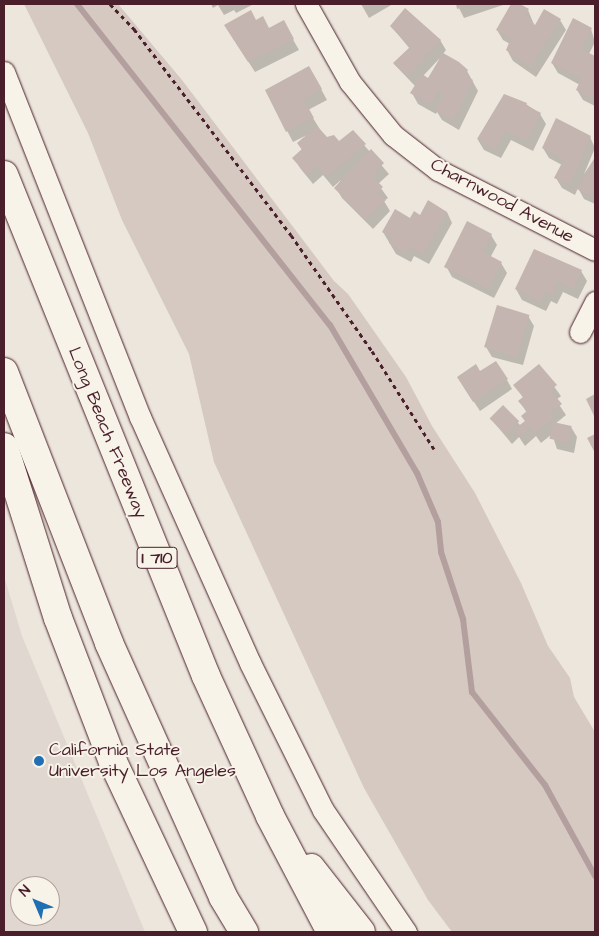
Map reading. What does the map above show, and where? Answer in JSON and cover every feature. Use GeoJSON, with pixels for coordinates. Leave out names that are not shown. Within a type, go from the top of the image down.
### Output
{"type":"FeatureCollection","features":[{"type":"Feature","properties":{"kind":"highway","name":"Long Beach Freeway"},"geometry":{"type":"LineString","coordinates":[[4,175],[206,676],[270,816],[331,932]]}},
{"type":"Feature","properties":{"kind":"highway"},"geometry":{"type":"LineString","coordinates":[[4,372],[109,643],[238,932]]}},
{"type":"Feature","properties":{"kind":"highway"},"geometry":{"type":"LineString","coordinates":[[4,447],[58,618],[112,762],[193,932]]}},
{"type":"Feature","properties":{"kind":"highway"},"geometry":{"type":"LineString","coordinates":[[270,816],[361,932]]}},
{"type":"Feature","properties":{"kind":"highway"},"geometry":{"type":"LineString","coordinates":[[223,897],[244,932]]}},
{"type":"Feature","properties":{"kind":"street","name":"Charnwood Avenue"},"geometry":{"type":"LineString","coordinates":[[306,4],[350,82],[392,134],[438,170],[595,250]]}},
{"type":"Feature","properties":{"kind":"street"},"geometry":{"type":"LineString","coordinates":[[4,72],[140,417],[250,663],[323,810],[406,932]]}},
{"type":"Feature","properties":{"kind":"street"},"geometry":{"type":"LineString","coordinates":[[580,332],[595,302]]}},
{"type":"Feature","properties":{"kind":"path"},"geometry":{"type":"LineString","coordinates":[[110,4],[134,29],[291,234],[434,449]]}},
{"type":"Feature","properties":{"kind":"shaded area"},"geometry":{"type":"Polygon","coordinates":[[[24,4],[118,4],[182,80],[334,281],[348,294],[406,377],[432,426],[475,493],[521,583],[548,646],[570,678],[574,697],[595,732],[595,932],[452,932],[428,900],[364,788],[214,462],[189,354],[122,220],[88,133],[24,4]]]}},
{"type":"Feature","properties":{"kind":"shaded area","name":"California State University Los Angeles"},"geometry":{"type":"Polygon","coordinates":[[[4,576],[22,636],[145,932],[4,932],[4,576]]]}},
{"type":"Feature","properties":{"kind":"building"},"geometry":{"type":"Polygon","coordinates":[[[456,4],[474,4],[457,9],[456,4]]]}},
{"type":"Feature","properties":{"kind":"building"},"geometry":{"type":"Polygon","coordinates":[[[511,4],[520,4],[529,9],[525,15],[535,25],[544,9],[561,19],[530,67],[506,50],[511,38],[496,30],[511,4]]]}},
{"type":"Feature","properties":{"kind":"building"},"geometry":{"type":"Polygon","coordinates":[[[405,8],[441,40],[408,77],[393,63],[410,47],[390,26],[405,8]]]}},
{"type":"Feature","properties":{"kind":"building"},"geometry":{"type":"Polygon","coordinates":[[[251,10],[256,20],[263,16],[269,28],[284,20],[294,39],[248,62],[224,25],[251,10]]]}},
{"type":"Feature","properties":{"kind":"building"},"geometry":{"type":"Polygon","coordinates":[[[573,18],[592,28],[581,49],[595,56],[595,100],[576,90],[581,79],[551,63],[573,18]]]}},
{"type":"Feature","properties":{"kind":"building"},"geometry":{"type":"Polygon","coordinates":[[[443,53],[459,62],[468,70],[465,75],[473,80],[453,121],[435,110],[444,95],[438,91],[430,105],[410,93],[422,74],[428,78],[443,53]]]}},
{"type":"Feature","properties":{"kind":"building"},"geometry":{"type":"Polygon","coordinates":[[[309,66],[322,89],[304,100],[314,118],[286,132],[265,90],[309,66]]]}},
{"type":"Feature","properties":{"kind":"building"},"geometry":{"type":"Polygon","coordinates":[[[504,94],[527,103],[526,105],[541,113],[527,141],[505,130],[496,149],[477,139],[504,94]]]}},
{"type":"Feature","properties":{"kind":"building"},"geometry":{"type":"Polygon","coordinates":[[[556,118],[591,136],[570,185],[554,178],[564,159],[542,148],[556,118]]]}},
{"type":"Feature","properties":{"kind":"building"},"geometry":{"type":"Polygon","coordinates":[[[317,126],[327,137],[334,135],[339,141],[353,130],[366,144],[327,177],[317,166],[307,175],[292,158],[302,149],[297,143],[317,126]]]}},
{"type":"Feature","properties":{"kind":"building"},"geometry":{"type":"Polygon","coordinates":[[[371,149],[384,163],[372,176],[383,187],[377,192],[386,200],[366,220],[334,188],[371,149]]]}},
{"type":"Feature","properties":{"kind":"building"},"geometry":{"type":"Polygon","coordinates":[[[595,157],[595,198],[577,189],[595,157]]]}},
{"type":"Feature","properties":{"kind":"building"},"geometry":{"type":"Polygon","coordinates":[[[428,200],[447,212],[423,255],[408,247],[405,253],[389,243],[392,238],[382,232],[395,209],[410,218],[414,211],[420,215],[428,200]]]}},
{"type":"Feature","properties":{"kind":"building"},"geometry":{"type":"Polygon","coordinates":[[[467,221],[492,234],[483,252],[502,262],[488,289],[444,267],[467,221]]]}},
{"type":"Feature","properties":{"kind":"building"},"geometry":{"type":"Polygon","coordinates":[[[534,249],[582,270],[573,289],[558,282],[552,295],[545,292],[540,302],[515,289],[534,249]]]}},
{"type":"Feature","properties":{"kind":"building"},"geometry":{"type":"Polygon","coordinates":[[[497,305],[530,315],[517,357],[484,347],[497,305]]]}},
{"type":"Feature","properties":{"kind":"building"},"geometry":{"type":"Polygon","coordinates":[[[496,361],[508,379],[473,402],[457,377],[476,364],[480,371],[496,361]]]}},
{"type":"Feature","properties":{"kind":"building"},"geometry":{"type":"Polygon","coordinates":[[[539,364],[557,385],[550,390],[562,404],[550,413],[554,418],[535,434],[530,427],[519,436],[513,430],[525,421],[521,416],[527,411],[518,401],[523,397],[513,385],[539,364]]]}},
{"type":"Feature","properties":{"kind":"building"},"geometry":{"type":"Polygon","coordinates":[[[595,394],[595,418],[586,399],[595,394]]]}},
{"type":"Feature","properties":{"kind":"building"},"geometry":{"type":"Polygon","coordinates":[[[503,405],[519,421],[506,435],[490,418],[503,405]]]}},
{"type":"Feature","properties":{"kind":"building"},"geometry":{"type":"Polygon","coordinates":[[[553,422],[572,426],[568,443],[549,439],[553,422]]]}},
{"type":"Feature","properties":{"kind":"building"},"geometry":{"type":"Polygon","coordinates":[[[595,434],[595,453],[587,438],[595,434]]]}},
{"type":"Feature","properties":{"kind":"waterway"},"geometry":{"type":"LineString","coordinates":[[77,4],[330,325],[417,473],[438,522],[441,552],[463,619],[472,692],[545,785],[595,876]]}},
{"type":"Feature","properties":{"kind":"place","name":"California State University Los Angeles"},"geometry":{"type":"Point","coordinates":[39,761]}}]}
